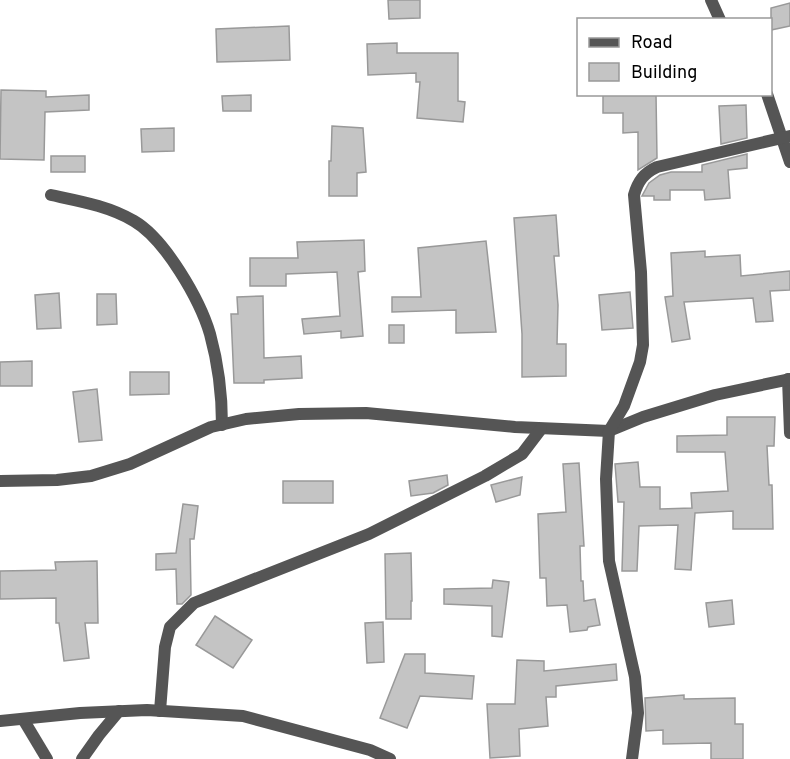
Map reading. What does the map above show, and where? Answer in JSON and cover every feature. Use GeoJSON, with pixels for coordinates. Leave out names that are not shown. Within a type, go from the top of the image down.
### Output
{"type":"FeatureCollection","features":[{"type":"Feature","properties":{"kind":"street"},"geometry":{"type":"LineString","coordinates":[[711,0],[719,18]]}},
{"type":"Feature","properties":{"kind":"street"},"geometry":{"type":"LineString","coordinates":[[768,96],[786,137],[790,162]]}},
{"type":"Feature","properties":{"kind":"street"},"geometry":{"type":"LineString","coordinates":[[632,759],[638,713],[635,677],[609,561],[606,479],[609,431],[624,406],[640,362],[643,345],[634,195],[637,185],[647,172],[669,163],[786,137]]}},
{"type":"Feature","properties":{"kind":"street"},"geometry":{"type":"LineString","coordinates":[[51,195],[100,206],[135,221],[156,239],[177,266],[210,332],[222,394],[222,425]]}},
{"type":"Feature","properties":{"kind":"street"},"geometry":{"type":"LineString","coordinates":[[0,481],[57,480],[91,476],[130,464],[211,427],[246,419],[299,414],[366,413],[541,429],[609,431],[643,417],[705,398],[789,379],[790,433]]}},
{"type":"Feature","properties":{"kind":"street"},"geometry":{"type":"LineString","coordinates":[[160,711],[165,647],[171,627],[194,603],[369,534],[485,476],[522,454],[541,429]]}},
{"type":"Feature","properties":{"kind":"street"},"geometry":{"type":"LineString","coordinates":[[82,759],[119,711]]}},
{"type":"Feature","properties":{"kind":"street"},"geometry":{"type":"LineString","coordinates":[[0,721],[119,711],[243,716],[370,750],[390,759]]}},
{"type":"Feature","properties":{"kind":"street"},"geometry":{"type":"LineString","coordinates":[[22,719],[47,759]]}},
{"type":"Feature","properties":{"kind":"building"},"geometry":{"type":"Polygon","coordinates":[[[388,0],[420,0],[420,18],[389,19],[388,0]]]}},
{"type":"Feature","properties":{"kind":"building"},"geometry":{"type":"Polygon","coordinates":[[[790,3],[790,26],[772,30],[771,8],[790,3]]]}},
{"type":"Feature","properties":{"kind":"building"},"geometry":{"type":"Polygon","coordinates":[[[289,26],[290,60],[217,62],[216,29],[289,26]]]}},
{"type":"Feature","properties":{"kind":"building"},"geometry":{"type":"Polygon","coordinates":[[[397,43],[397,53],[458,53],[458,101],[465,102],[463,122],[417,118],[420,82],[416,82],[416,73],[368,75],[367,44],[397,43]]]}},
{"type":"Feature","properties":{"kind":"building"},"geometry":{"type":"Polygon","coordinates":[[[1,90],[46,91],[46,97],[89,95],[89,110],[45,112],[44,160],[0,159],[1,90]]]}},
{"type":"Feature","properties":{"kind":"building"},"geometry":{"type":"Polygon","coordinates":[[[251,95],[251,111],[223,111],[222,96],[251,95]]]}},
{"type":"Feature","properties":{"kind":"building"},"geometry":{"type":"Polygon","coordinates":[[[603,96],[656,96],[657,158],[638,170],[638,132],[623,133],[623,113],[603,113],[603,96]]]}},
{"type":"Feature","properties":{"kind":"building"},"geometry":{"type":"Polygon","coordinates":[[[746,105],[747,138],[721,144],[719,106],[746,105]]]}},
{"type":"Feature","properties":{"kind":"building"},"geometry":{"type":"Polygon","coordinates":[[[332,126],[363,128],[366,172],[357,173],[357,196],[329,196],[332,126]]]}},
{"type":"Feature","properties":{"kind":"building"},"geometry":{"type":"Polygon","coordinates":[[[174,128],[174,151],[142,152],[141,129],[174,128]]]}},
{"type":"Feature","properties":{"kind":"building"},"geometry":{"type":"Polygon","coordinates":[[[747,154],[747,168],[728,170],[730,198],[705,200],[704,190],[670,190],[670,200],[654,200],[654,196],[642,196],[649,183],[660,175],[671,172],[702,172],[702,165],[747,154]]]}},
{"type":"Feature","properties":{"kind":"building"},"geometry":{"type":"Polygon","coordinates":[[[51,156],[85,156],[85,172],[51,172],[51,156]]]}},
{"type":"Feature","properties":{"kind":"building"},"geometry":{"type":"Polygon","coordinates":[[[556,215],[559,256],[554,256],[558,305],[557,344],[566,344],[566,376],[522,377],[522,334],[514,218],[556,215]]]}},
{"type":"Feature","properties":{"kind":"building"},"geometry":{"type":"Polygon","coordinates":[[[364,240],[365,271],[358,272],[363,336],[341,338],[341,331],[304,334],[302,319],[340,316],[337,272],[286,274],[286,286],[250,286],[250,258],[298,258],[297,242],[364,240]]]}},
{"type":"Feature","properties":{"kind":"building"},"geometry":{"type":"Polygon","coordinates":[[[486,241],[496,332],[456,333],[456,310],[392,312],[392,297],[421,297],[418,248],[486,241]]]}},
{"type":"Feature","properties":{"kind":"building"},"geometry":{"type":"Polygon","coordinates":[[[705,251],[705,257],[740,255],[741,276],[790,271],[790,290],[770,291],[773,321],[756,322],[753,298],[684,302],[690,339],[672,342],[665,297],[673,296],[671,253],[705,251]]]}},
{"type":"Feature","properties":{"kind":"building"},"geometry":{"type":"Polygon","coordinates":[[[630,292],[633,328],[602,330],[599,295],[630,292]]]}},
{"type":"Feature","properties":{"kind":"building"},"geometry":{"type":"Polygon","coordinates":[[[59,293],[61,328],[37,329],[35,295],[59,293]]]}},
{"type":"Feature","properties":{"kind":"building"},"geometry":{"type":"Polygon","coordinates":[[[97,294],[116,294],[117,324],[97,325],[97,294]]]}},
{"type":"Feature","properties":{"kind":"building"},"geometry":{"type":"Polygon","coordinates":[[[263,296],[264,358],[301,356],[302,378],[264,380],[264,383],[234,383],[231,314],[238,314],[237,297],[263,296]]]}},
{"type":"Feature","properties":{"kind":"building"},"geometry":{"type":"Polygon","coordinates":[[[389,325],[404,325],[404,343],[389,343],[389,325]]]}},
{"type":"Feature","properties":{"kind":"building"},"geometry":{"type":"Polygon","coordinates":[[[32,361],[32,386],[0,386],[0,362],[32,361]]]}},
{"type":"Feature","properties":{"kind":"building"},"geometry":{"type":"Polygon","coordinates":[[[130,372],[169,372],[169,394],[130,395],[130,372]]]}},
{"type":"Feature","properties":{"kind":"building"},"geometry":{"type":"Polygon","coordinates":[[[97,389],[102,440],[79,442],[73,392],[97,389]]]}},
{"type":"Feature","properties":{"kind":"building"},"geometry":{"type":"Polygon","coordinates":[[[727,417],[775,417],[774,446],[767,446],[769,485],[772,485],[773,529],[733,529],[733,511],[695,513],[691,570],[675,569],[678,525],[639,526],[637,571],[622,571],[624,502],[618,502],[615,464],[638,462],[640,487],[660,487],[660,509],[692,508],[691,493],[728,491],[725,452],[677,452],[677,436],[727,435],[727,417]]]}},
{"type":"Feature","properties":{"kind":"building"},"geometry":{"type":"Polygon","coordinates":[[[579,463],[584,546],[580,546],[581,581],[583,581],[584,601],[595,599],[600,625],[588,627],[587,630],[570,632],[567,605],[547,606],[546,578],[540,578],[538,514],[566,512],[563,464],[579,463]]]}},
{"type":"Feature","properties":{"kind":"building"},"geometry":{"type":"Polygon","coordinates":[[[447,475],[448,485],[433,493],[411,496],[409,481],[447,475]]]}},
{"type":"Feature","properties":{"kind":"building"},"geometry":{"type":"Polygon","coordinates":[[[522,477],[520,495],[496,502],[491,485],[522,477]]]}},
{"type":"Feature","properties":{"kind":"building"},"geometry":{"type":"Polygon","coordinates":[[[283,481],[333,481],[333,503],[283,503],[283,481]]]}},
{"type":"Feature","properties":{"kind":"building"},"geometry":{"type":"Polygon","coordinates":[[[183,504],[198,506],[194,539],[190,539],[191,595],[182,604],[177,604],[176,569],[156,570],[156,554],[176,553],[183,504]]]}},
{"type":"Feature","properties":{"kind":"building"},"geometry":{"type":"Polygon","coordinates":[[[411,553],[411,619],[386,619],[385,554],[411,553]]]}},
{"type":"Feature","properties":{"kind":"building"},"geometry":{"type":"Polygon","coordinates":[[[97,561],[98,623],[85,623],[89,658],[64,661],[59,623],[56,623],[56,598],[0,599],[0,571],[56,570],[55,562],[97,561]]]}},
{"type":"Feature","properties":{"kind":"building"},"geometry":{"type":"Polygon","coordinates":[[[493,580],[509,582],[502,637],[492,636],[492,606],[444,604],[444,589],[492,588],[493,580]]]}},
{"type":"Feature","properties":{"kind":"building"},"geometry":{"type":"Polygon","coordinates":[[[732,600],[734,624],[709,627],[706,603],[732,600]]]}},
{"type":"Feature","properties":{"kind":"building"},"geometry":{"type":"Polygon","coordinates":[[[215,616],[252,640],[233,668],[196,645],[215,616]]]}},
{"type":"Feature","properties":{"kind":"building"},"geometry":{"type":"Polygon","coordinates":[[[383,622],[384,662],[367,663],[365,623],[383,622]]]}},
{"type":"Feature","properties":{"kind":"building"},"geometry":{"type":"Polygon","coordinates":[[[405,654],[425,654],[425,673],[474,676],[472,699],[420,696],[407,728],[380,718],[405,654]]]}},
{"type":"Feature","properties":{"kind":"building"},"geometry":{"type":"Polygon","coordinates":[[[517,660],[544,661],[544,671],[616,664],[617,680],[556,686],[556,697],[546,697],[548,726],[519,729],[520,756],[490,758],[487,704],[515,704],[517,660]]]}},
{"type":"Feature","properties":{"kind":"building"},"geometry":{"type":"Polygon","coordinates":[[[684,695],[684,699],[735,698],[735,724],[743,724],[743,759],[711,759],[711,743],[663,744],[663,730],[646,731],[645,698],[684,695]]]}}]}
